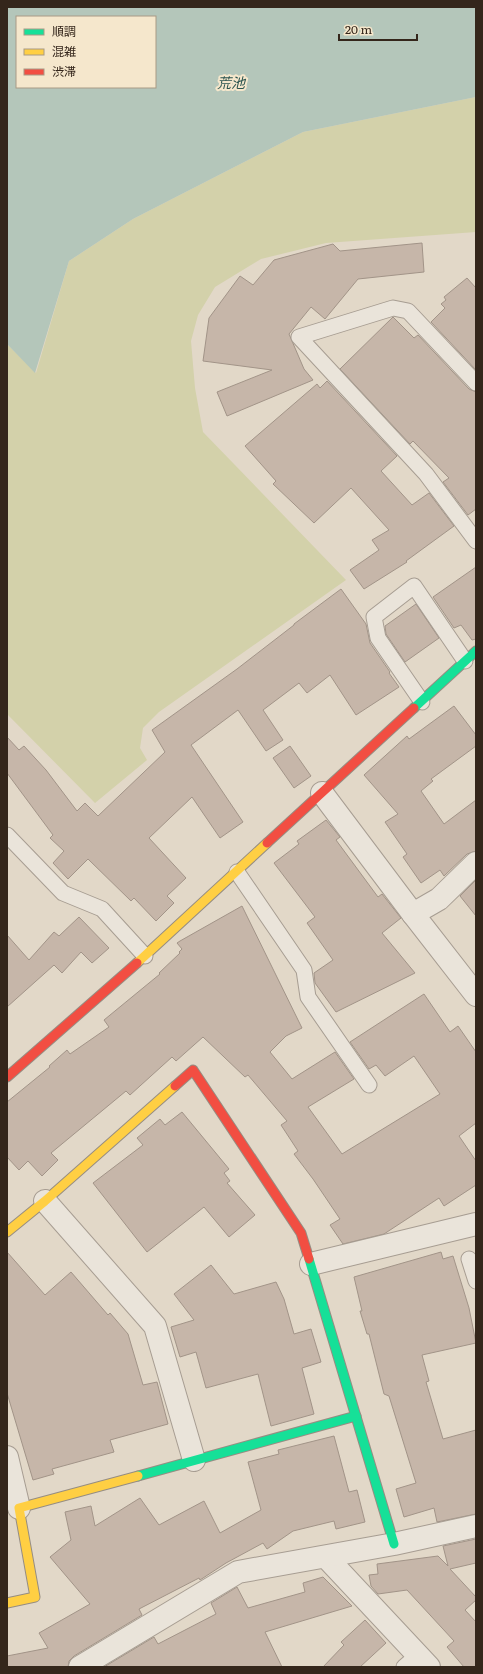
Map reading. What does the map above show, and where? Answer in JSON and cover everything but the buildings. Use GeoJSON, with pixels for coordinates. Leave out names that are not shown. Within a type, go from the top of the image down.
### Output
{"type":"FeatureCollection","features":[{"type":"Feature","properties":{"kind":"street"},"geometry":{"type":"LineString","coordinates":[[7,1077],[108,990],[422,702],[470,656]]}},
{"type":"Feature","properties":{"kind":"street"},"geometry":{"type":"LineString","coordinates":[[322,793],[413,914],[476,994]]}},
{"type":"Feature","properties":{"kind":"street"},"geometry":{"type":"LineString","coordinates":[[413,914],[438,899],[476,863]]}},
{"type":"Feature","properties":{"kind":"street"},"geometry":{"type":"LineString","coordinates":[[7,1232],[45,1201],[193,1070],[301,1233],[394,1544]]}},
{"type":"Feature","properties":{"kind":"street"},"geometry":{"type":"LineString","coordinates":[[45,1201],[155,1326],[194,1460]]}},
{"type":"Feature","properties":{"kind":"street"},"geometry":{"type":"LineString","coordinates":[[311,1264],[476,1224]]}},
{"type":"Feature","properties":{"kind":"street"},"geometry":{"type":"LineString","coordinates":[[18,1508],[356,1416]]}},
{"type":"Feature","properties":{"kind":"street"},"geometry":{"type":"LineString","coordinates":[[7,1457],[35,1597],[7,1603]]}},
{"type":"Feature","properties":{"kind":"street"},"geometry":{"type":"LineString","coordinates":[[80,1667],[238,1572],[394,1544],[476,1526]]}},
{"type":"Feature","properties":{"kind":"street"},"geometry":{"type":"LineString","coordinates":[[326,1557],[417,1663]]}},
{"type":"Feature","properties":{"kind":"lane"},"geometry":{"type":"LineString","coordinates":[[476,383],[408,311],[392,308],[299,337],[426,474],[476,541]]}},
{"type":"Feature","properties":{"kind":"lane"},"geometry":{"type":"LineString","coordinates":[[422,702],[378,638],[374,617],[414,586],[470,656]]}},
{"type":"Feature","properties":{"kind":"lane"},"geometry":{"type":"LineString","coordinates":[[7,836],[63,893],[102,909],[145,956]]}},
{"type":"Feature","properties":{"kind":"lane"},"geometry":{"type":"LineString","coordinates":[[237,872],[304,970],[308,997],[369,1085]]}},
{"type":"Feature","properties":{"kind":"lane"},"geometry":{"type":"LineString","coordinates":[[469,1259],[476,1282]]}},
{"type":"Feature","properties":{"kind":"shaded area"},"geometry":{"type":"Polygon","coordinates":[[[476,97],[476,232],[326,243],[261,259],[215,287],[198,315],[191,341],[195,388],[203,432],[346,580],[159,712],[143,728],[140,748],[147,760],[95,803],[7,714],[7,344],[36,373],[69,261],[133,219],[303,132],[476,97]]]}},
{"type":"Feature","properties":{"kind":"water","name":"荒池"},"geometry":{"type":"Polygon","coordinates":[[[7,7],[476,7],[476,97],[303,132],[133,219],[69,261],[35,373],[7,344],[7,7]]]}},
{"type":"Feature","properties":{"kind":"traffic: fast"},"geometry":{"type":"LineString","coordinates":[[414,708],[476,651]]}},
{"type":"Feature","properties":{"kind":"traffic: fast"},"geometry":{"type":"LineString","coordinates":[[309,1259],[394,1544]]}},
{"type":"Feature","properties":{"kind":"traffic: fast"},"geometry":{"type":"LineString","coordinates":[[138,1476],[356,1416]]}},
{"type":"Feature","properties":{"kind":"traffic: slow"},"geometry":{"type":"LineString","coordinates":[[137,963],[267,843]]}},
{"type":"Feature","properties":{"kind":"traffic: slow"},"geometry":{"type":"LineString","coordinates":[[7,1232],[45,1201],[175,1086]]}},
{"type":"Feature","properties":{"kind":"traffic: slow"},"geometry":{"type":"LineString","coordinates":[[7,1603],[35,1597],[19,1508],[138,1476]]}},
{"type":"Feature","properties":{"kind":"traffic: jam"},"geometry":{"type":"LineString","coordinates":[[267,843],[414,708]]}},
{"type":"Feature","properties":{"kind":"traffic: jam"},"geometry":{"type":"LineString","coordinates":[[7,1077],[137,963]]}},
{"type":"Feature","properties":{"kind":"traffic: jam"},"geometry":{"type":"LineString","coordinates":[[175,1086],[193,1070],[301,1233],[309,1259]]}}]}
